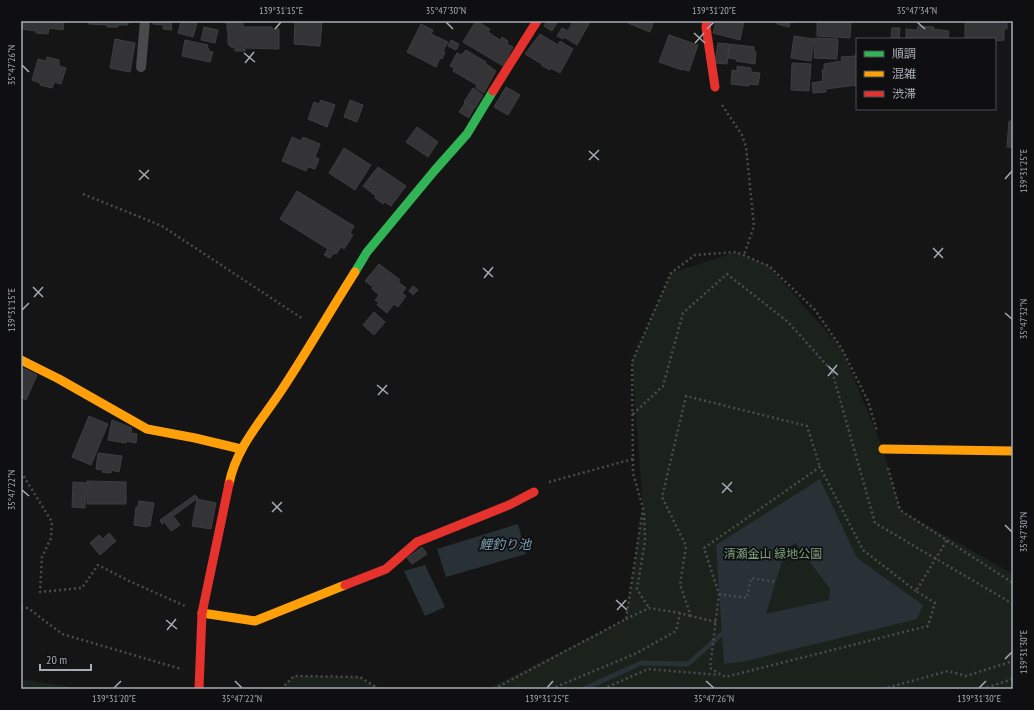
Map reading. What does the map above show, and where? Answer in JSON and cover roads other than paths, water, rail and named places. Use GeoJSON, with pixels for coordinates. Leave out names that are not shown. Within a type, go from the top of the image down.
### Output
{"type":"FeatureCollection","features":[{"type":"Feature","properties":{"kind":"street"},"geometry":{"type":"LineString","coordinates":[[199,689],[202,613],[231,473],[241,449],[281,391],[367,252],[467,134],[537,21]]}},
{"type":"Feature","properties":{"kind":"street"},"geometry":{"type":"LineString","coordinates":[[707,21],[706,27],[716,86]]}},
{"type":"Feature","properties":{"kind":"street"},"geometry":{"type":"LineString","coordinates":[[21,360],[147,429],[241,449]]}},
{"type":"Feature","properties":{"kind":"street"},"geometry":{"type":"LineString","coordinates":[[883,449],[1013,451]]}},
{"type":"Feature","properties":{"kind":"street"},"geometry":{"type":"LineString","coordinates":[[202,613],[255,621],[386,569],[417,542],[509,505],[534,492]]}},
{"type":"Feature","properties":{"kind":"lane"},"geometry":{"type":"LineString","coordinates":[[141,67],[145,21]]}},
{"type":"Feature","properties":{"kind":"water"},"geometry":{"type":"Polygon","coordinates":[[[820,479],[857,558],[923,605],[917,619],[742,662],[724,664],[716,545],[820,479]],[[796,543],[786,548],[766,614],[829,600],[830,589],[796,543]]]}},
{"type":"Feature","properties":{"kind":"water","name":"鯉釣り池"},"geometry":{"type":"Polygon","coordinates":[[[518,524],[526,554],[446,577],[437,549],[518,524]]]}},
{"type":"Feature","properties":{"kind":"water"},"geometry":{"type":"Polygon","coordinates":[[[425,565],[445,607],[425,616],[404,571],[425,565]]]}},
{"type":"Feature","properties":{"kind":"waterway"},"geometry":{"type":"LineString","coordinates":[[584,689],[641,663],[688,664],[722,634]]}},
{"type":"Feature","properties":{"kind":"park label","name":"清瀬金山 緑地公園"},"geometry":{"type":"Point","coordinates":[773,554]}}]}
